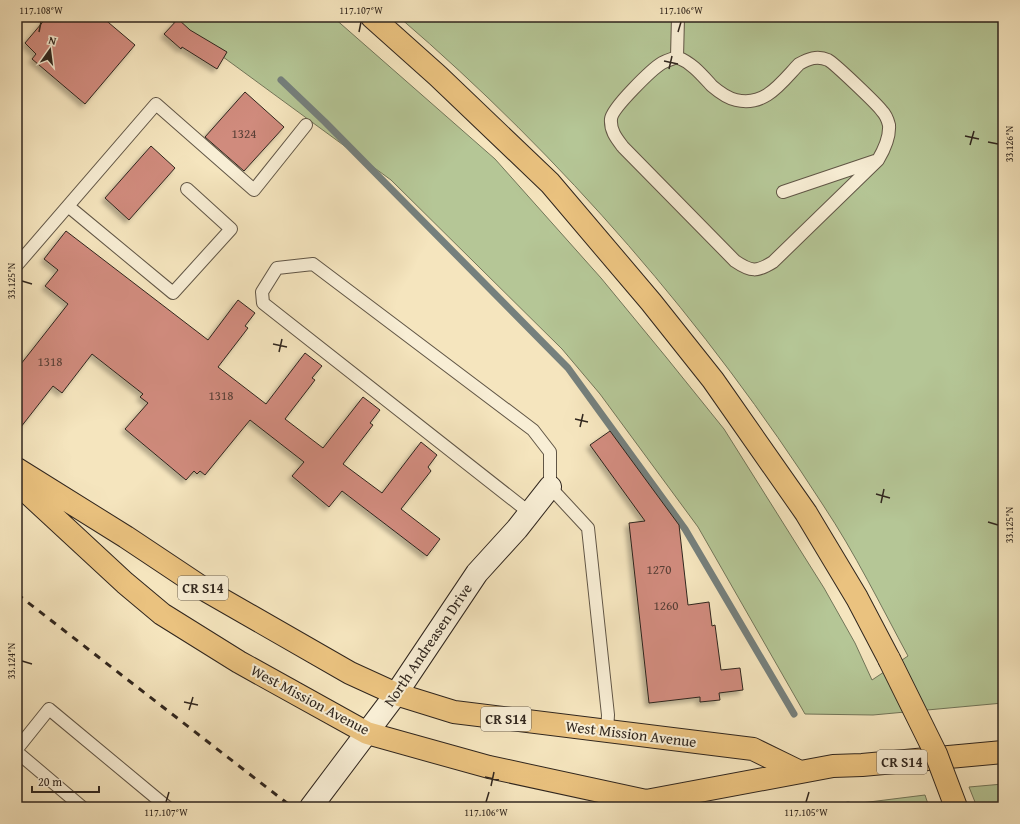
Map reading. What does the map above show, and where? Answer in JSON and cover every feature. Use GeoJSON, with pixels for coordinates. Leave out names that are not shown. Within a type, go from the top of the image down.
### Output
{"type":"FeatureCollection","features":[{"type":"Feature","properties":{"kind":"main road"},"geometry":{"type":"LineString","coordinates":[[372,17],[438,76],[550,183],[651,302],[713,380],[806,513],[857,598],[936,754],[956,807]]}},
{"type":"Feature","properties":{"kind":"main road","name":"West Mission Avenue"},"geometry":{"type":"LineString","coordinates":[[17,469],[126,536],[207,591],[350,673],[396,694],[454,712],[753,749],[800,772]]}},
{"type":"Feature","properties":{"kind":"main road","name":"West Mission Avenue"},"geometry":{"type":"LineString","coordinates":[[17,483],[125,583],[162,614],[239,662],[367,733],[488,767],[646,804],[833,766],[862,765],[1003,752]]}},
{"type":"Feature","properties":{"kind":"street","name":"North Andreasen Drive"},"geometry":{"type":"LineString","coordinates":[[311,807],[396,694],[477,573],[530,513],[550,487]]}},
{"type":"Feature","properties":{"kind":"lane"},"geometry":{"type":"LineString","coordinates":[[677,57],[678,17]]}},
{"type":"Feature","properties":{"kind":"lane"},"geometry":{"type":"LineString","coordinates":[[677,57],[686,60],[724,95],[732,99],[749,102],[764,98],[799,64],[806,60],[813,57],[829,60],[883,111],[889,124],[888,136],[884,149],[878,160],[773,262],[762,269],[752,270],[735,261],[623,147],[615,137],[611,127],[611,118],[618,104],[662,63],[677,57]]}},
{"type":"Feature","properties":{"kind":"lane"},"geometry":{"type":"LineString","coordinates":[[17,265],[156,104],[254,190],[306,125]]}},
{"type":"Feature","properties":{"kind":"lane"},"geometry":{"type":"LineString","coordinates":[[783,192],[878,160]]}},
{"type":"Feature","properties":{"kind":"lane"},"geometry":{"type":"LineString","coordinates":[[68,206],[173,293],[231,229],[188,189]]}},
{"type":"Feature","properties":{"kind":"lane"},"geometry":{"type":"LineString","coordinates":[[530,513],[263,303],[262,292],[277,268],[313,264],[532,430],[550,452],[550,487],[588,528],[608,716],[607,731]]}},
{"type":"Feature","properties":{"kind":"lane"},"geometry":{"type":"LineString","coordinates":[[82,807],[17,751],[49,709],[167,807]]}},
{"type":"Feature","properties":{"kind":"green space"},"geometry":{"type":"Polygon","coordinates":[[[165,17],[333,17],[495,159],[601,278],[724,429],[824,588],[855,643],[872,680],[908,656],[835,523],[778,438],[681,308],[629,246],[574,185],[518,127],[460,71],[399,17],[1003,17],[1003,703],[873,715],[805,714],[698,527],[600,394],[562,349],[391,180],[189,32],[165,17]]]}},
{"type":"Feature","properties":{"kind":"green space"},"geometry":{"type":"Polygon","coordinates":[[[1003,784],[1003,807],[977,807],[969,787],[1003,784]]]}},
{"type":"Feature","properties":{"kind":"green space"},"geometry":{"type":"Polygon","coordinates":[[[925,795],[929,807],[855,807],[853,804],[925,795]]]}},
{"type":"Feature","properties":{"kind":"building"},"geometry":{"type":"Polygon","coordinates":[[[47,17],[102,17],[135,45],[85,104],[32,59],[36,54],[25,43],[47,17]]]}},
{"type":"Feature","properties":{"kind":"building"},"geometry":{"type":"Polygon","coordinates":[[[178,19],[190,30],[227,52],[217,69],[182,47],[181,49],[164,34],[178,19]]]}},
{"type":"Feature","properties":{"kind":"building"},"geometry":{"type":"Polygon","coordinates":[[[245,92],[284,127],[244,171],[205,137],[245,92]]]}},
{"type":"Feature","properties":{"kind":"building"},"geometry":{"type":"Polygon","coordinates":[[[151,146],[175,168],[129,220],[105,198],[151,146]]]}},
{"type":"Feature","properties":{"kind":"building"},"geometry":{"type":"Polygon","coordinates":[[[66,231],[208,340],[238,300],[255,313],[245,326],[248,328],[218,367],[266,404],[305,353],[322,366],[312,378],[315,380],[285,419],[323,448],[363,397],[380,410],[370,423],[373,425],[343,464],[382,493],[421,442],[437,455],[428,467],[431,471],[401,509],[440,539],[427,556],[342,491],[329,507],[292,476],[304,462],[250,420],[205,475],[200,471],[197,474],[194,471],[186,480],[125,429],[148,403],[140,397],[143,394],[92,354],[62,393],[53,386],[17,432],[17,369],[68,304],[45,286],[58,270],[44,259],[66,231]]]}},
{"type":"Feature","properties":{"kind":"building"},"geometry":{"type":"Polygon","coordinates":[[[610,431],[679,525],[688,605],[709,602],[712,626],[715,625],[721,670],[740,668],[743,690],[719,693],[720,700],[700,702],[700,697],[649,703],[629,523],[645,521],[590,445],[610,431]]]}},
{"type":"Feature","properties":{"kind":"waterway"},"geometry":{"type":"LineString","coordinates":[[281,80],[325,122],[568,368],[685,529],[794,714]]}},
{"type":"Feature","properties":{"kind":"railway"},"geometry":{"type":"LineString","coordinates":[[17,594],[292,807]]}}]}
